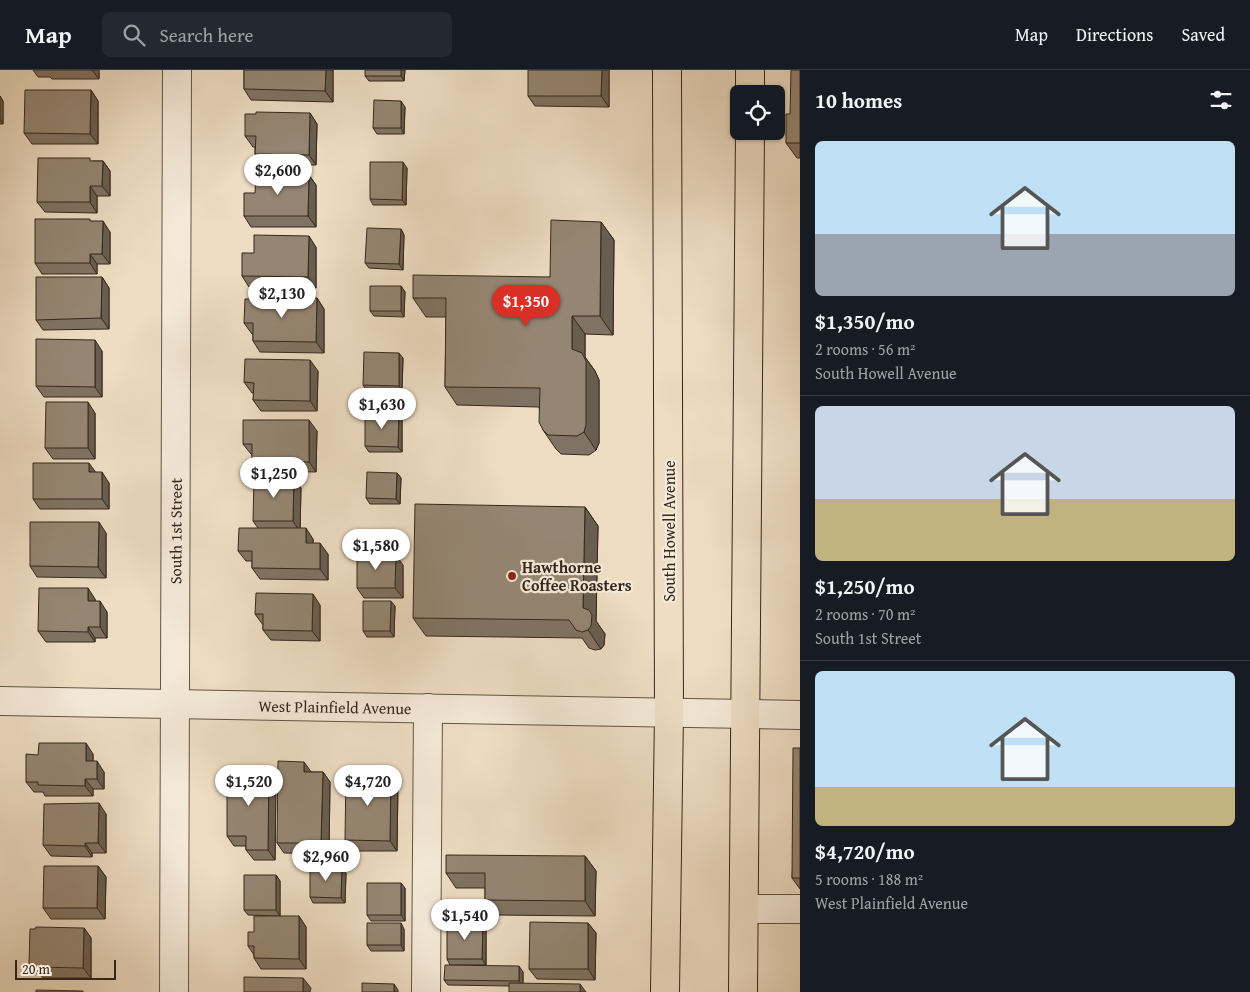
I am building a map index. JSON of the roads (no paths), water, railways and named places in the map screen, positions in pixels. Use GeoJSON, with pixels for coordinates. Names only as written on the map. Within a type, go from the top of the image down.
{"type":"FeatureCollection","features":[{"type":"Feature","properties":{"kind":"main road","name":"South Howell Avenue"},"geometry":{"type":"LineString","coordinates":[[665,992],[669,713],[667,70]]}},
{"type":"Feature","properties":{"kind":"main road"},"geometry":{"type":"LineString","coordinates":[[750,70],[750,85]]}},
{"type":"Feature","properties":{"kind":"main road"},"geometry":{"type":"LineString","coordinates":[[743,992],[750,140]]}},
{"type":"Feature","properties":{"kind":"street","name":"South 1st Street"},"geometry":{"type":"LineString","coordinates":[[174,992],[177,70]]}},
{"type":"Feature","properties":{"kind":"street","name":"West Plainfield Avenue"},"geometry":{"type":"LineString","coordinates":[[0,701],[800,715]]}},
{"type":"Feature","properties":{"kind":"street"},"geometry":{"type":"LineString","coordinates":[[426,992],[428,708]]}},
{"type":"Feature","properties":{"kind":"street"},"geometry":{"type":"LineString","coordinates":[[744,909],[800,909]]}},
{"type":"Feature","properties":{"kind":"place","name":"Hawthorne Coffee Roasters"},"geometry":{"type":"Point","coordinates":[512,576]}}]}
